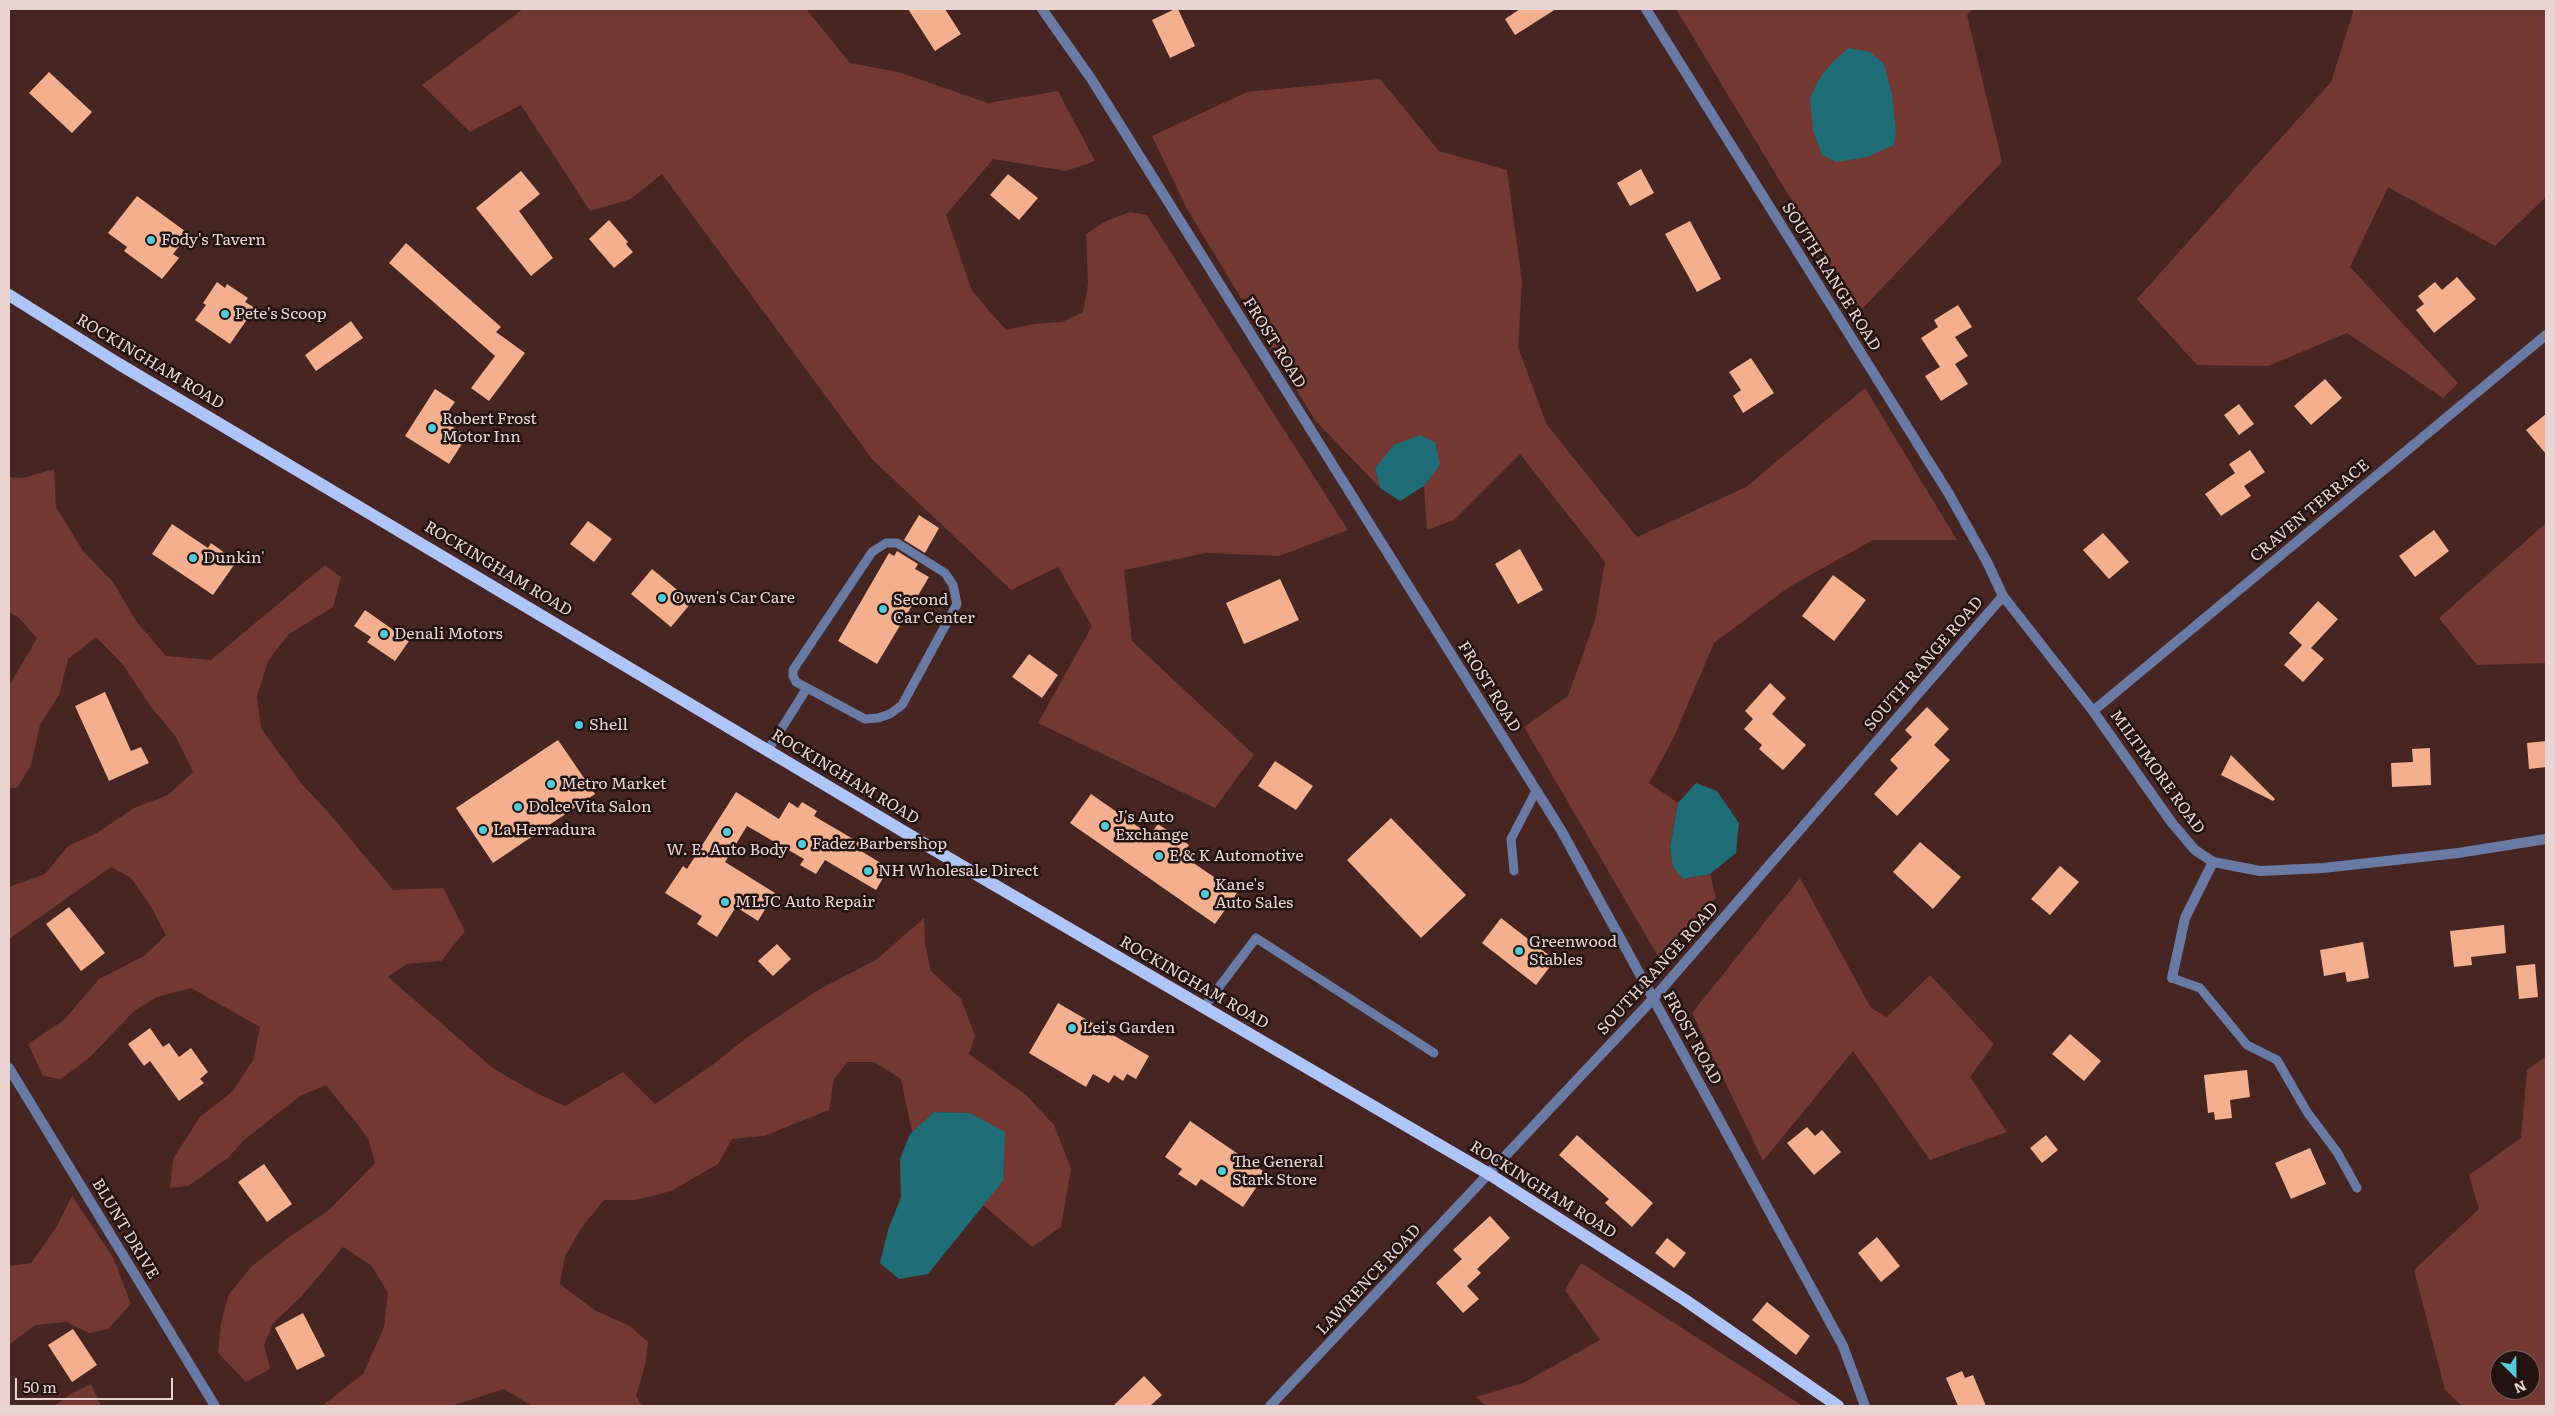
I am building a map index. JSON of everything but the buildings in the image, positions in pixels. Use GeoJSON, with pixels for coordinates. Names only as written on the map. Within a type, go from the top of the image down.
{"type":"FeatureCollection","features":[{"type":"Feature","properties":{"kind":"main road","name":"ROCKINGHAM ROAD"},"geometry":{"type":"LineString","coordinates":[[9,295],[119,364],[768,750],[1489,1174],[1685,1300],[1838,1406]]}},
{"type":"Feature","properties":{"kind":"street","name":"FROST ROAD"},"geometry":{"type":"LineString","coordinates":[[1042,9],[1102,97],[1561,830],[1843,1346],[1865,1406]]}},
{"type":"Feature","properties":{"kind":"street","name":"SOUTH RANGE ROAD"},"geometry":{"type":"LineString","coordinates":[[1489,1174],[1653,999],[2003,596],[1987,562],[1949,494],[1646,9]]}},
{"type":"Feature","properties":{"kind":"street","name":"CRAVEN TERRACE"},"geometry":{"type":"LineString","coordinates":[[2093,711],[2546,335]]}},
{"type":"Feature","properties":{"kind":"street","name":"MILTIMORE ROAD"},"geometry":{"type":"LineString","coordinates":[[2003,596],[2093,711],[2172,823],[2195,850],[2213,862],[2260,871],[2323,868],[2458,853],[2546,838]]}},
{"type":"Feature","properties":{"kind":"street"},"geometry":{"type":"LineString","coordinates":[[2172,978],[2184,918],[2213,862]]}},
{"type":"Feature","properties":{"kind":"street","name":"BLUNT DRIVE"},"geometry":{"type":"LineString","coordinates":[[9,1068],[215,1406]]}},
{"type":"Feature","properties":{"kind":"street","name":"LAWRENCE ROAD"},"geometry":{"type":"LineString","coordinates":[[1270,1406],[1489,1174]]}},
{"type":"Feature","properties":{"kind":"lane"},"geometry":{"type":"LineString","coordinates":[[886,543],[897,543],[945,573],[953,585],[957,604],[902,705],[890,714],[878,718],[864,719],[808,688],[796,682],[793,670],[872,552],[886,543]]}},
{"type":"Feature","properties":{"kind":"lane"},"geometry":{"type":"LineString","coordinates":[[768,750],[808,688]]}},
{"type":"Feature","properties":{"kind":"lane"},"geometry":{"type":"LineString","coordinates":[[1514,871],[1511,839],[1536,791]]}},
{"type":"Feature","properties":{"kind":"lane"},"geometry":{"type":"LineString","coordinates":[[1204,1007],[1256,938],[1434,1053]]}},
{"type":"Feature","properties":{"kind":"lane"},"geometry":{"type":"LineString","coordinates":[[2172,978],[2200,988],[2247,1045],[2277,1060],[2307,1112],[2337,1152],[2357,1188]]}},
{"type":"Feature","properties":{"kind":"shaded area"},"geometry":{"type":"Polygon","coordinates":[[[523,9],[806,9],[850,63],[898,72],[988,103],[1058,91],[1095,161],[1066,171],[993,159],[946,215],[972,291],[1006,330],[1033,324],[1062,322],[1083,312],[1088,284],[1086,234],[1106,221],[1130,212],[1147,215],[1348,530],[1279,556],[1206,553],[1124,570],[1132,641],[1254,755],[1215,808],[1038,723],[1092,626],[1058,567],[1011,590],[872,459],[662,174],[631,199],[590,211],[521,105],[470,132],[422,85],[523,9]]]}},
{"type":"Feature","properties":{"kind":"shaded area"},"geometry":{"type":"Polygon","coordinates":[[[1676,9],[1973,9],[1967,15],[2002,162],[1859,312],[1676,9]]]}},
{"type":"Feature","properties":{"kind":"shaded area"},"geometry":{"type":"Polygon","coordinates":[[[2354,9],[2546,9],[2546,197],[2495,246],[2388,187],[2350,267],[2458,383],[2443,398],[2347,333],[2268,366],[2197,365],[2137,299],[2331,82],[2354,9]]]}},
{"type":"Feature","properties":{"kind":"shaded area"},"geometry":{"type":"Polygon","coordinates":[[[1380,79],[1439,151],[1507,170],[1522,282],[1518,347],[1547,425],[1637,537],[1746,487],[1865,388],[1957,540],[1873,540],[1789,587],[1714,643],[1673,739],[1649,783],[1678,803],[1670,847],[1683,879],[1710,874],[1716,898],[1659,958],[1524,727],[1568,696],[1595,620],[1605,562],[1520,454],[1454,520],[1427,530],[1424,486],[1440,465],[1375,468],[1380,488],[1315,420],[1187,209],[1152,136],[1247,92],[1380,79]]]}},
{"type":"Feature","properties":{"kind":"shaded area"},"geometry":{"type":"Polygon","coordinates":[[[54,469],[56,507],[83,551],[113,582],[136,621],[166,656],[211,660],[325,565],[341,577],[333,607],[289,634],[268,661],[257,696],[261,728],[301,783],[328,812],[393,890],[443,888],[465,931],[441,961],[407,964],[388,977],[494,1069],[536,1093],[565,1106],[623,1072],[655,1104],[711,1066],[749,1036],[818,990],[876,960],[924,918],[925,943],[931,971],[961,999],[975,1036],[969,1054],[1026,1095],[1054,1125],[1071,1169],[1061,1227],[1032,1247],[983,1205],[1003,1181],[970,1113],[934,1112],[912,1132],[901,1079],[874,1062],[848,1062],[834,1079],[829,1110],[764,1136],[732,1139],[718,1164],[671,1191],[636,1200],[604,1200],[582,1227],[565,1256],[560,1284],[596,1311],[630,1326],[648,1342],[645,1366],[636,1396],[642,1406],[532,1406],[504,1389],[452,1406],[322,1406],[363,1374],[384,1327],[388,1293],[371,1265],[343,1247],[301,1297],[273,1323],[264,1345],[270,1369],[246,1382],[218,1353],[221,1323],[229,1294],[251,1267],[288,1238],[329,1210],[375,1163],[368,1138],[326,1085],[300,1096],[243,1141],[228,1158],[188,1186],[170,1188],[173,1159],[200,1117],[233,1091],[253,1060],[260,1027],[191,988],[157,997],[135,1010],[89,1058],[61,1079],[43,1076],[28,1044],[64,1020],[99,979],[144,956],[166,935],[151,907],[131,878],[111,867],[9,939],[9,887],[45,874],[68,846],[97,833],[134,808],[168,795],[193,772],[176,737],[151,707],[124,666],[96,637],[68,659],[59,695],[40,725],[31,765],[17,788],[9,788],[9,686],[37,638],[18,617],[9,612],[9,477],[23,478],[54,469]]]}},
{"type":"Feature","properties":{"kind":"shaded area"},"geometry":{"type":"Polygon","coordinates":[[[2546,523],[2546,663],[2477,665],[2439,618],[2546,523]]]}},
{"type":"Feature","properties":{"kind":"shaded area"},"geometry":{"type":"Polygon","coordinates":[[[1800,878],[1871,1008],[1887,1017],[1930,975],[1994,1044],[1970,1077],[2007,1132],[1930,1160],[1853,1051],[1763,1161],[1692,1013],[1800,878]]]}},
{"type":"Feature","properties":{"kind":"shaded area"},"geometry":{"type":"Polygon","coordinates":[[[2546,1056],[2546,1406],[2462,1406],[2445,1390],[2414,1270],[2479,1209],[2469,1175],[2521,1138],[2527,1070],[2546,1056]]]}},
{"type":"Feature","properties":{"kind":"shaded area"},"geometry":{"type":"Polygon","coordinates":[[[72,1196],[114,1259],[131,1304],[108,1329],[89,1333],[66,1322],[35,1325],[9,1345],[9,1266],[31,1263],[57,1226],[72,1196]]]}},
{"type":"Feature","properties":{"kind":"shaded area"},"geometry":{"type":"Polygon","coordinates":[[[1581,1263],[1803,1406],[1486,1406],[1476,1397],[1523,1383],[1600,1340],[1565,1290],[1581,1263]]]}},
{"type":"Feature","properties":{"kind":"shaded area"},"geometry":{"type":"Polygon","coordinates":[[[91,1384],[101,1406],[54,1406],[72,1393],[91,1384]]]}},
{"type":"Feature","properties":{"kind":"water"},"geometry":{"type":"Polygon","coordinates":[[[1848,48],[1870,52],[1884,64],[1892,95],[1896,132],[1894,145],[1867,157],[1836,162],[1822,155],[1813,131],[1810,98],[1818,81],[1829,66],[1848,48]]]}},
{"type":"Feature","properties":{"kind":"water"},"geometry":{"type":"Polygon","coordinates":[[[1420,435],[1435,442],[1440,465],[1424,486],[1400,501],[1380,488],[1375,468],[1394,445],[1420,435]]]}},
{"type":"Feature","properties":{"kind":"water"},"geometry":{"type":"Polygon","coordinates":[[[1696,783],[1717,791],[1739,823],[1736,853],[1710,874],[1683,879],[1673,867],[1670,847],[1678,803],[1696,783]]]}},
{"type":"Feature","properties":{"kind":"water"},"geometry":{"type":"Polygon","coordinates":[[[934,1112],[970,1113],[1005,1132],[1003,1181],[928,1274],[899,1279],[880,1263],[888,1230],[901,1197],[900,1159],[910,1134],[934,1112]]]}},
{"type":"Feature","properties":{"kind":"place","name":"Fody's Tavern"},"geometry":{"type":"Point","coordinates":[151,240]}},
{"type":"Feature","properties":{"kind":"place","name":"Pete's Scoop"},"geometry":{"type":"Point","coordinates":[225,314]}},
{"type":"Feature","properties":{"kind":"place","name":"Robert Frost Motor Inn"},"geometry":{"type":"Point","coordinates":[432,428]}},
{"type":"Feature","properties":{"kind":"place","name":"Dunkin'"},"geometry":{"type":"Point","coordinates":[193,558]}},
{"type":"Feature","properties":{"kind":"place","name":"Owen's Car Care"},"geometry":{"type":"Point","coordinates":[662,598]}},
{"type":"Feature","properties":{"kind":"place","name":"Second Car Center"},"geometry":{"type":"Point","coordinates":[883,609]}},
{"type":"Feature","properties":{"kind":"place","name":"Denali Motors"},"geometry":{"type":"Point","coordinates":[384,634]}},
{"type":"Feature","properties":{"kind":"place","name":"Shell"},"geometry":{"type":"Point","coordinates":[579,725]}},
{"type":"Feature","properties":{"kind":"place","name":"Metro Market"},"geometry":{"type":"Point","coordinates":[551,784]}},
{"type":"Feature","properties":{"kind":"place","name":"Dolce Vita Salon"},"geometry":{"type":"Point","coordinates":[518,807]}},
{"type":"Feature","properties":{"kind":"place","name":"J's Auto Exchange"},"geometry":{"type":"Point","coordinates":[1105,826]}},
{"type":"Feature","properties":{"kind":"place","name":"La Herradura"},"geometry":{"type":"Point","coordinates":[483,830]}},
{"type":"Feature","properties":{"kind":"place","name":"W. E. Auto Body"},"geometry":{"type":"Point","coordinates":[727,832]}},
{"type":"Feature","properties":{"kind":"place","name":"Fadez Barbershop"},"geometry":{"type":"Point","coordinates":[802,844]}},
{"type":"Feature","properties":{"kind":"place","name":"E & K Automotive"},"geometry":{"type":"Point","coordinates":[1159,856]}},
{"type":"Feature","properties":{"kind":"place","name":"NH Wholesale Direct"},"geometry":{"type":"Point","coordinates":[868,871]}},
{"type":"Feature","properties":{"kind":"place","name":"Kane's Auto Sales"},"geometry":{"type":"Point","coordinates":[1205,894]}},
{"type":"Feature","properties":{"kind":"place","name":"MLJC Auto Repair"},"geometry":{"type":"Point","coordinates":[725,902]}},
{"type":"Feature","properties":{"kind":"place","name":"Greenwood Stables"},"geometry":{"type":"Point","coordinates":[1519,951]}},
{"type":"Feature","properties":{"kind":"place","name":"Lei's Garden"},"geometry":{"type":"Point","coordinates":[1072,1028]}},
{"type":"Feature","properties":{"kind":"place","name":"The General Stark Store"},"geometry":{"type":"Point","coordinates":[1222,1171]}}]}
